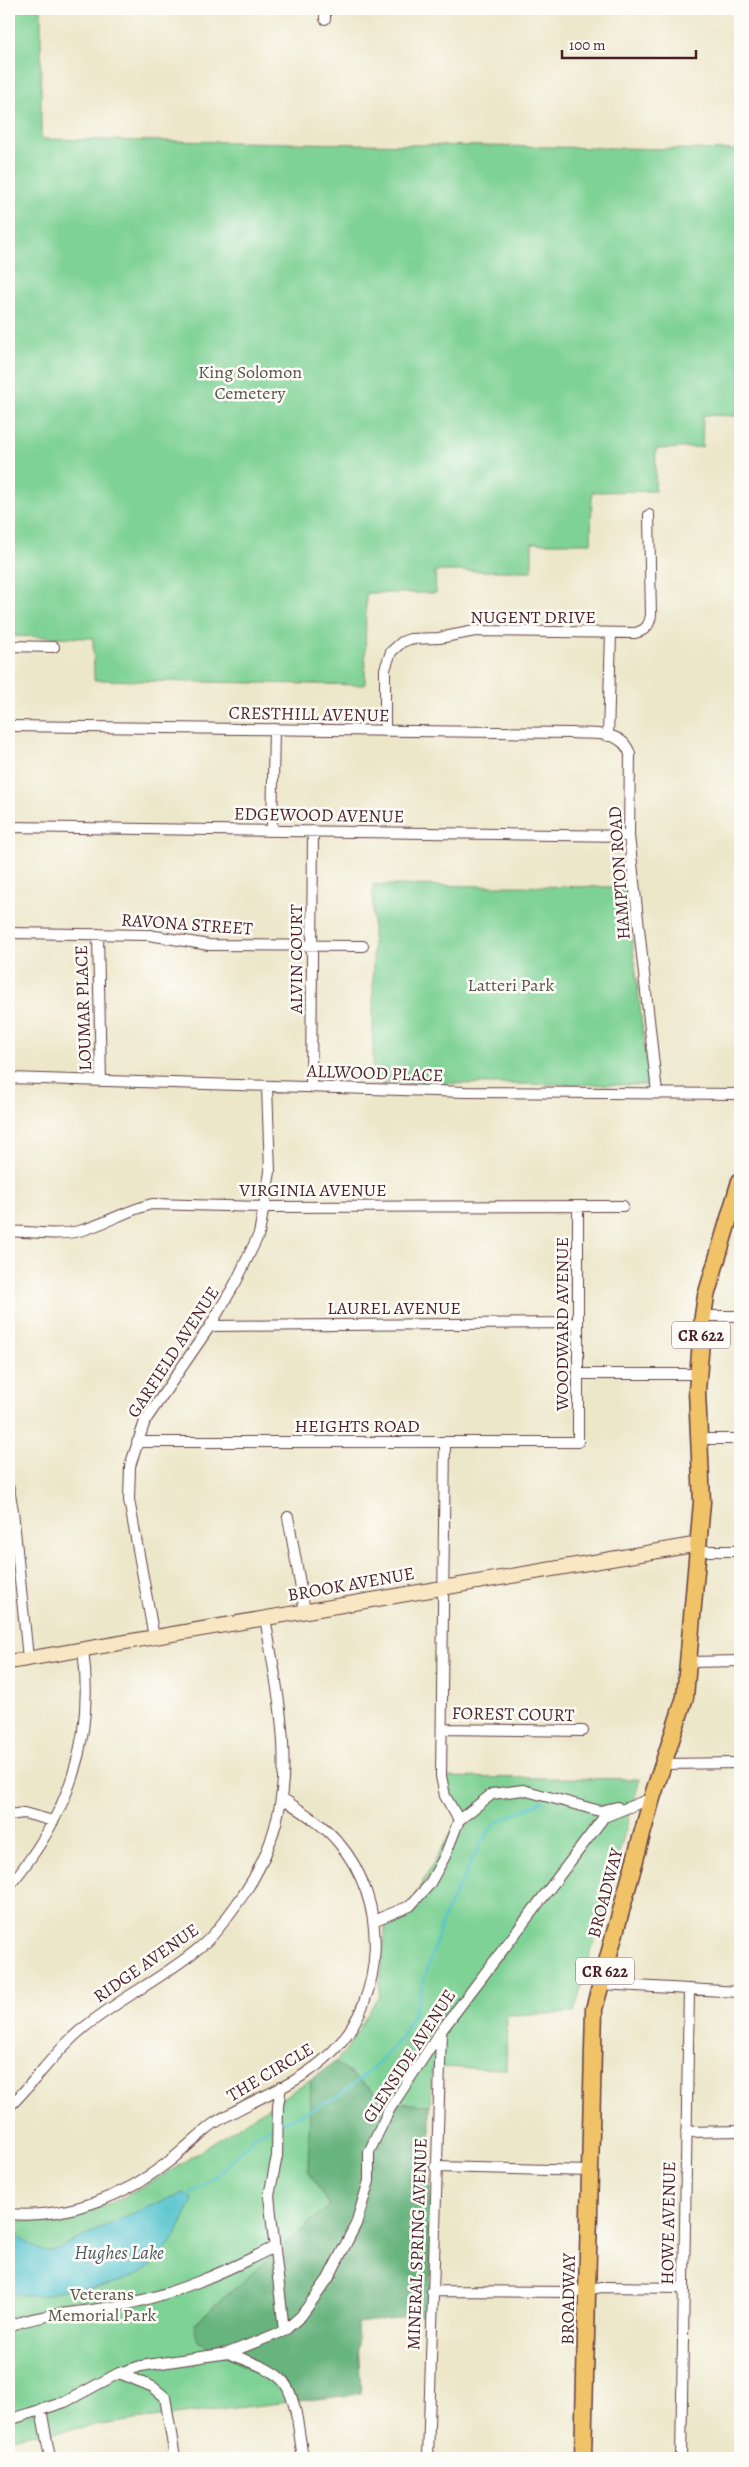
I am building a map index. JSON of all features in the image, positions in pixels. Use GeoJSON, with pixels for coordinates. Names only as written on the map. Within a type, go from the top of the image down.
{"type":"FeatureCollection","features":[{"type":"Feature","properties":{"kind":"main road","name":"CR 622"},"geometry":{"type":"LineString","coordinates":[[699,1439],[698,1374],[706,1296],[738,1198],[740,1181]]}},
{"type":"Feature","properties":{"kind":"main road","name":"BROADWAY"},"geometry":{"type":"LineString","coordinates":[[583,2458],[593,2023],[601,1984],[652,1798],[665,1764],[685,1697],[690,1662],[699,1548],[701,1495],[699,1439]]}},
{"type":"Feature","properties":{"kind":"main road","name":"BROOK AVENUE"},"geometry":{"type":"LineString","coordinates":[[9,1662],[444,1588],[699,1548]]}},
{"type":"Feature","properties":{"kind":"street","name":"NUGENT DRIVE"},"geometry":{"type":"LineString","coordinates":[[385,732],[385,669],[391,652],[402,642],[410,639],[439,638],[475,631],[635,634],[643,631],[650,620],[649,515]]}},
{"type":"Feature","properties":{"kind":"street"},"geometry":{"type":"LineString","coordinates":[[608,736],[611,633]]}},
{"type":"Feature","properties":{"kind":"street"},"geometry":{"type":"LineString","coordinates":[[9,646],[54,647]]}},
{"type":"Feature","properties":{"kind":"street","name":"CRESTHILL AVENUE"},"geometry":{"type":"LineString","coordinates":[[9,726],[572,733],[608,736]]}},
{"type":"Feature","properties":{"kind":"street"},"geometry":{"type":"LineString","coordinates":[[272,830],[274,729]]}},
{"type":"Feature","properties":{"kind":"street","name":"HAMPTON ROAD"},"geometry":{"type":"LineString","coordinates":[[608,736],[618,737],[627,744],[630,754],[629,836],[657,1093]]}},
{"type":"Feature","properties":{"kind":"street","name":"EDGEWOOD AVENUE"},"geometry":{"type":"LineString","coordinates":[[9,827],[629,836]]}},
{"type":"Feature","properties":{"kind":"street","name":"ALVIN COURT"},"geometry":{"type":"LineString","coordinates":[[311,1087],[313,830]]}},
{"type":"Feature","properties":{"kind":"street","name":"RAVONA STREET"},"geometry":{"type":"LineString","coordinates":[[9,933],[149,935],[209,946],[363,946]]}},
{"type":"Feature","properties":{"kind":"street","name":"LOUMAR PLACE"},"geometry":{"type":"LineString","coordinates":[[98,934],[101,1081]]}},
{"type":"Feature","properties":{"kind":"street","name":"ALLWOOD PLACE"},"geometry":{"type":"LineString","coordinates":[[9,1078],[466,1092],[740,1094]]}},
{"type":"Feature","properties":{"kind":"street","name":"GARFIELD AVENUE"},"geometry":{"type":"LineString","coordinates":[[154,1637],[129,1500],[129,1471],[145,1421],[210,1326],[236,1282],[261,1226],[270,1172],[267,1086]]}},
{"type":"Feature","properties":{"kind":"street","name":"VIRGINIA AVENUE"},"geometry":{"type":"LineString","coordinates":[[9,1231],[66,1233],[79,1231],[138,1207],[152,1204],[265,1207],[622,1206]]}},
{"type":"Feature","properties":{"kind":"street","name":"WOODWARD AVENUE"},"geometry":{"type":"LineString","coordinates":[[578,1206],[578,1442]]}},
{"type":"Feature","properties":{"kind":"street"},"geometry":{"type":"LineString","coordinates":[[703,1316],[740,1316]]}},
{"type":"Feature","properties":{"kind":"street","name":"LAUREL AVENUE"},"geometry":{"type":"LineString","coordinates":[[210,1326],[578,1323]]}},
{"type":"Feature","properties":{"kind":"street"},"geometry":{"type":"LineString","coordinates":[[578,1374],[698,1374]]}},
{"type":"Feature","properties":{"kind":"street"},"geometry":{"type":"LineString","coordinates":[[699,1439],[740,1439]]}},
{"type":"Feature","properties":{"kind":"street","name":"HEIGHTS ROAD"},"geometry":{"type":"LineString","coordinates":[[137,1442],[578,1442]]}},
{"type":"Feature","properties":{"kind":"street"},"geometry":{"type":"LineString","coordinates":[[445,1442],[441,1776],[445,1796],[459,1820]]}},
{"type":"Feature","properties":{"kind":"street"},"geometry":{"type":"LineString","coordinates":[[9,1489],[15,1527],[13,1548],[28,1658]]}},
{"type":"Feature","properties":{"kind":"street"},"geometry":{"type":"LineString","coordinates":[[288,1517],[305,1611]]}},
{"type":"Feature","properties":{"kind":"street"},"geometry":{"type":"LineString","coordinates":[[699,1548],[740,1551]]}},
{"type":"Feature","properties":{"kind":"street","name":"RIDGE AVENUE"},"geometry":{"type":"LineString","coordinates":[[9,2107],[80,2031],[171,1969],[210,1938],[254,1878],[275,1829],[282,1798],[285,1759],[281,1712],[265,1618]]}},
{"type":"Feature","properties":{"kind":"street"},"geometry":{"type":"LineString","coordinates":[[9,1886],[24,1867],[53,1821],[75,1768],[84,1729],[87,1691],[83,1649]]}},
{"type":"Feature","properties":{"kind":"street"},"geometry":{"type":"LineString","coordinates":[[690,1662],[740,1661]]}},
{"type":"Feature","properties":{"kind":"street","name":"FOREST COURT"},"geometry":{"type":"LineString","coordinates":[[442,1728],[583,1731]]}},
{"type":"Feature","properties":{"kind":"street"},"geometry":{"type":"LineString","coordinates":[[665,1764],[740,1763]]}},
{"type":"Feature","properties":{"kind":"street"},"geometry":{"type":"LineString","coordinates":[[373,1921],[410,1906],[429,1885],[445,1856],[459,1820],[492,1794],[523,1790],[600,1811],[652,1798]]}},
{"type":"Feature","properties":{"kind":"street","name":"THE CIRCLE"},"geometry":{"type":"LineString","coordinates":[[9,2214],[61,2211],[99,2201],[126,2189],[167,2163],[214,2123],[310,2071],[325,2059],[353,2024],[369,1990],[376,1959],[373,1921],[365,1888],[349,1855],[327,1831],[282,1798]]}},
{"type":"Feature","properties":{"kind":"street","name":"GLENSIDE AVENUE"},"geometry":{"type":"LineString","coordinates":[[9,2420],[65,2402],[119,2373],[141,2366],[228,2353],[284,2331],[301,2316],[316,2297],[342,2255],[356,2224],[369,2181],[369,2152],[389,2110],[441,2031],[604,1817],[652,1798]]}},
{"type":"Feature","properties":{"kind":"street"},"geometry":{"type":"LineString","coordinates":[[9,1815],[24,1813],[53,1821]]}},
{"type":"Feature","properties":{"kind":"street"},"geometry":{"type":"LineString","coordinates":[[601,1984],[740,1992]]}},
{"type":"Feature","properties":{"kind":"street","name":"HOWE AVENUE"},"geometry":{"type":"LineString","coordinates":[[681,2458],[689,1989]]}},
{"type":"Feature","properties":{"kind":"street","name":"MINERAL SPRING AVENUE"},"geometry":{"type":"LineString","coordinates":[[428,2458],[435,2167],[441,2031]]}},
{"type":"Feature","properties":{"kind":"street"},"geometry":{"type":"LineString","coordinates":[[281,2087],[277,2156],[269,2196],[284,2331]]}},
{"type":"Feature","properties":{"kind":"street"},"geometry":{"type":"LineString","coordinates":[[686,2132],[740,2131]]}},
{"type":"Feature","properties":{"kind":"street"},"geometry":{"type":"LineString","coordinates":[[435,2167],[590,2171]]}},
{"type":"Feature","properties":{"kind":"street"},"geometry":{"type":"LineString","coordinates":[[9,2326],[25,2319],[119,2306],[172,2291],[224,2272],[274,2247]]}},
{"type":"Feature","properties":{"kind":"street"},"geometry":{"type":"LineString","coordinates":[[432,2290],[576,2292],[601,2287],[683,2288]]}},
{"type":"Feature","properties":{"kind":"street"},"geometry":{"type":"LineString","coordinates":[[228,2353],[270,2371],[286,2384],[293,2404],[303,2458]]}},
{"type":"Feature","properties":{"kind":"street"},"geometry":{"type":"LineString","coordinates":[[119,2373],[153,2387],[165,2397],[175,2458]]}},
{"type":"Feature","properties":{"kind":"street"},"geometry":{"type":"LineString","coordinates":[[41,2409],[50,2458]]}},
{"type":"Feature","properties":{"kind":"green space","name":"King Solomon Cemetery"},"geometry":{"type":"Polygon","coordinates":[[[9,9],[41,9],[41,139],[740,150],[740,416],[703,415],[702,447],[656,449],[655,491],[592,492],[591,543],[532,543],[532,571],[435,571],[436,593],[366,593],[365,685],[94,680],[93,638],[9,636],[9,9]]]}},
{"type":"Feature","properties":{"kind":"green space","name":"Latteri Park"},"geometry":{"type":"Polygon","coordinates":[[[373,885],[626,887],[649,1085],[373,1083],[373,885]]]}},
{"type":"Feature","properties":{"kind":"green space"},"geometry":{"type":"Polygon","coordinates":[[[440,1777],[640,1779],[574,2013],[507,2015],[506,2069],[432,2067],[430,2105],[389,2103],[335,2062],[346,2050],[379,1995],[386,1920],[412,1901],[459,1818],[440,1777]]]}},
{"type":"Feature","properties":{"kind":"green space"},"geometry":{"type":"Polygon","coordinates":[[[335,2062],[389,2103],[430,2105],[431,2314],[357,2323],[361,2394],[290,2402],[288,2390],[198,2341],[194,2324],[329,2206],[308,2170],[311,2079],[335,2062]]]}},
{"type":"Feature","properties":{"kind":"green space","name":"Veterans Memorial Park"},"geometry":{"type":"Polygon","coordinates":[[[311,2079],[308,2170],[329,2206],[194,2324],[288,2390],[290,2402],[165,2416],[9,2438],[9,2220],[38,2220],[66,2217],[92,2210],[117,2200],[165,2174],[311,2079]]]}},
{"type":"Feature","properties":{"kind":"water","name":"Hughes Lake"},"geometry":{"type":"Polygon","coordinates":[[[183,2193],[193,2200],[170,2243],[159,2258],[146,2269],[131,2277],[113,2283],[63,2290],[47,2295],[27,2296],[9,2291],[9,2234],[20,2237],[40,2250],[51,2252],[142,2209],[183,2193]]]}},
{"type":"Feature","properties":{"kind":"waterway"},"geometry":{"type":"LineString","coordinates":[[280,2123],[322,2105],[346,2091],[384,2058],[401,2037],[414,2012],[444,1916],[480,1845],[494,1824],[543,1801]]}},
{"type":"Feature","properties":{"kind":"waterway"},"geometry":{"type":"LineString","coordinates":[[188,2196],[221,2172],[256,2135],[275,2125]]}}]}
